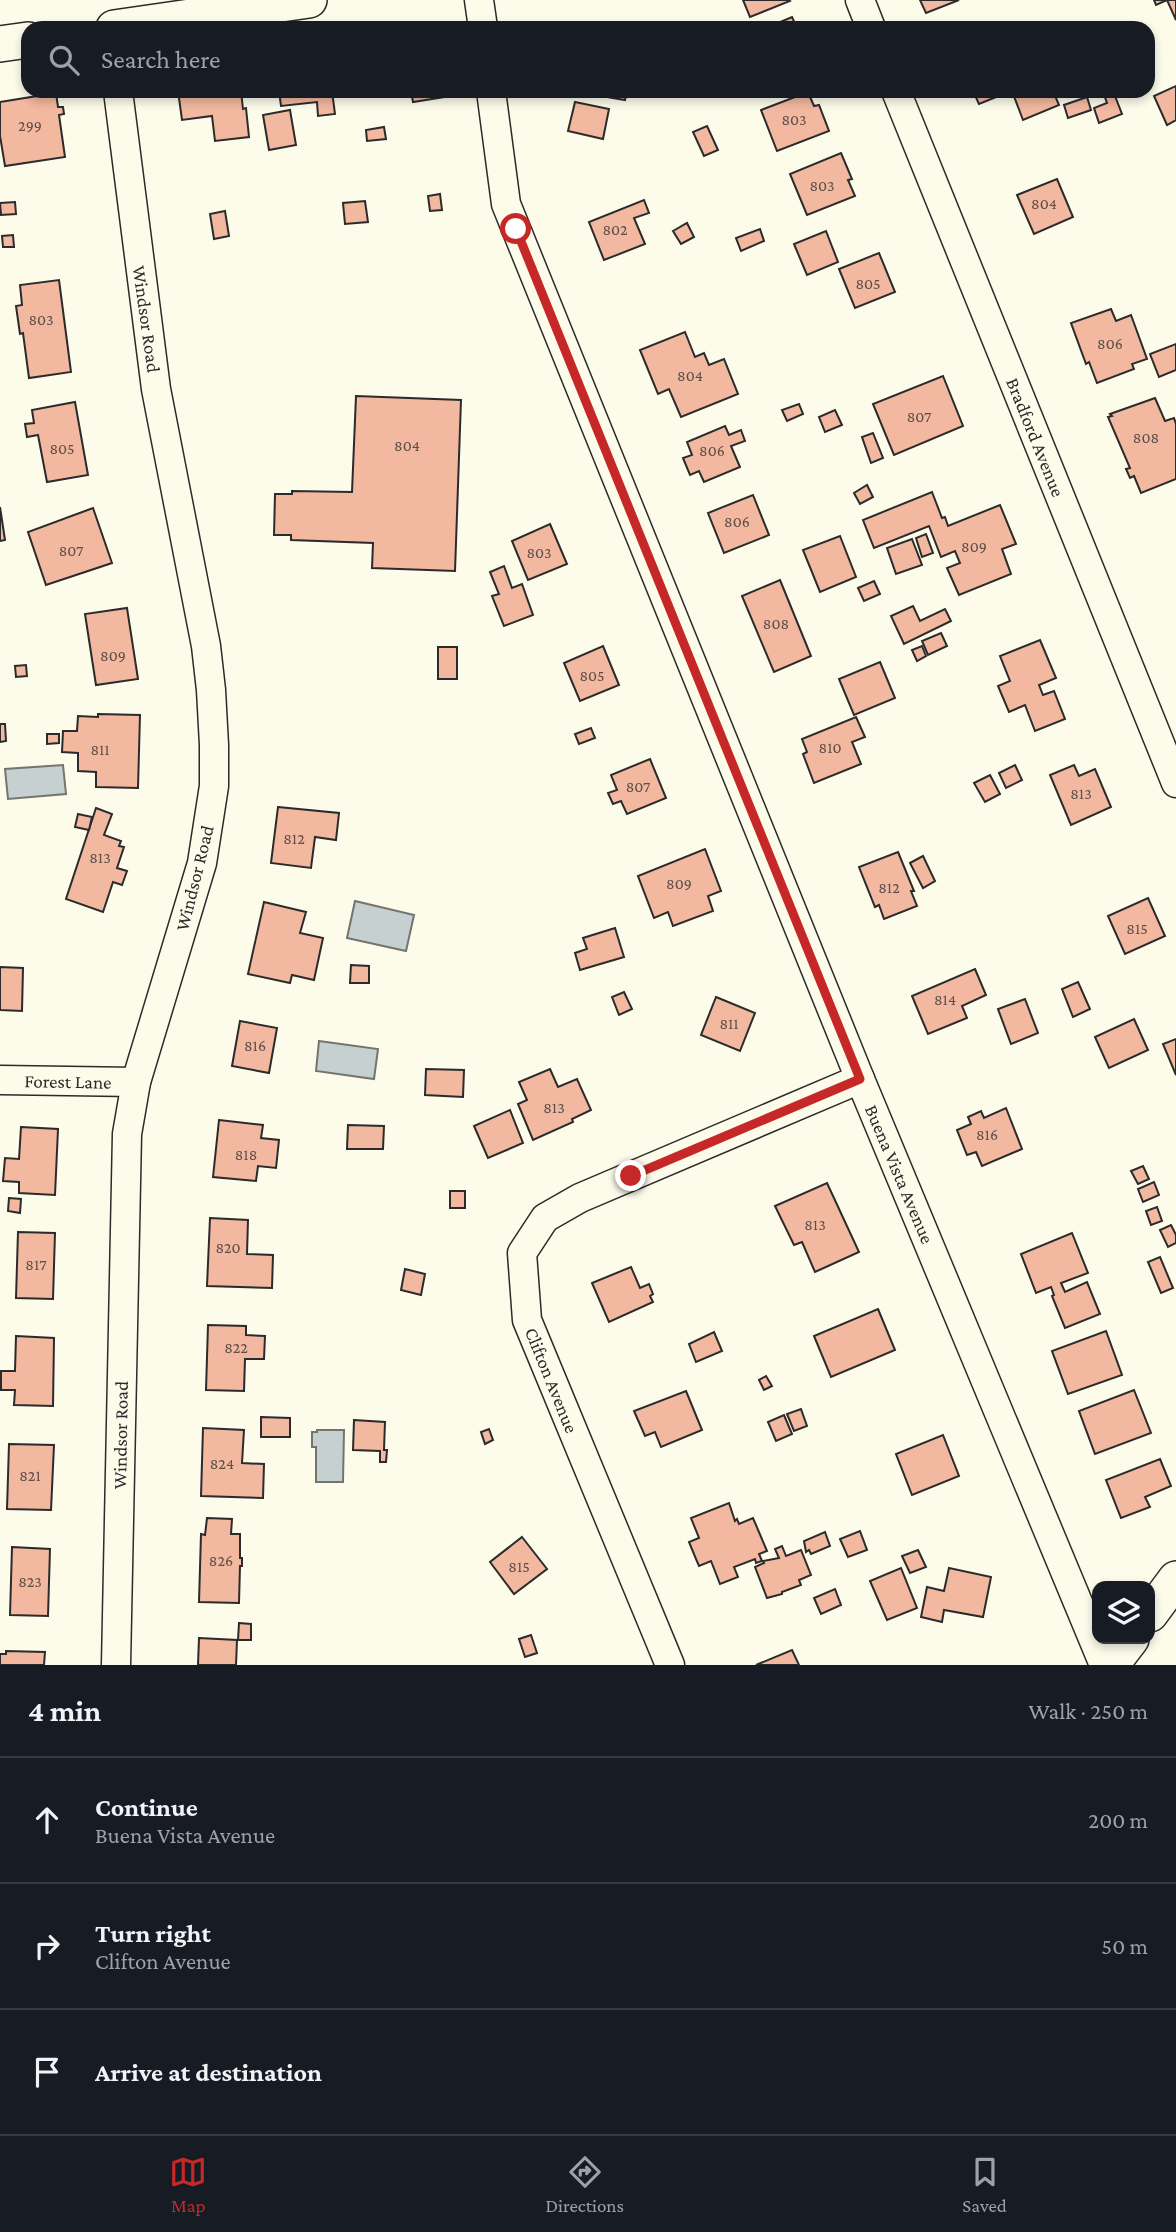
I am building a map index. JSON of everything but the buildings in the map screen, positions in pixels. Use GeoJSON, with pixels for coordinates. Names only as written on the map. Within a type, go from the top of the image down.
{"type":"FeatureCollection","features":[{"type":"Feature","properties":{"kind":"street"},"geometry":{"type":"LineString","coordinates":[[163,21],[309,0]]}},
{"type":"Feature","properties":{"kind":"street"},"geometry":{"type":"LineString","coordinates":[[479,0],[482,21]]}},
{"type":"Feature","properties":{"kind":"street"},"geometry":{"type":"LineString","coordinates":[[860,0],[868,21]]}},
{"type":"Feature","properties":{"kind":"street"},"geometry":{"type":"LineString","coordinates":[[0,44],[21,41]]}},
{"type":"Feature","properties":{"kind":"street","name":"Windsor Road"},"geometry":{"type":"LineString","coordinates":[[116,1665],[127,1134],[136,1082],[202,863],[214,786],[211,690],[206,646],[156,389],[119,98]]}},
{"type":"Feature","properties":{"kind":"street","name":"Buena Vista Avenue"},"geometry":{"type":"LineString","coordinates":[[492,98],[506,204],[860,1079],[1104,1665]]}},
{"type":"Feature","properties":{"kind":"street","name":"Bradford Avenue"},"geometry":{"type":"LineString","coordinates":[[899,98],[1176,783]]}},
{"type":"Feature","properties":{"kind":"street","name":"Clifton Avenue"},"geometry":{"type":"LineString","coordinates":[[670,1665],[527,1320],[522,1253],[545,1218],[580,1198],[860,1079]]}},
{"type":"Feature","properties":{"kind":"street","name":"Forest Lane"},"geometry":{"type":"LineString","coordinates":[[0,1080],[136,1082]]}},
{"type":"Feature","properties":{"kind":"street"},"geometry":{"type":"LineString","coordinates":[[1155,1607],[1176,1579]]}},
{"type":"Feature","properties":{"kind":"street"},"geometry":{"type":"LineString","coordinates":[[1111,1665],[1127,1644]]}},
{"type":"Feature","properties":{"kind":"shaded area"},"geometry":{"type":"Polygon","coordinates":[[[63,765],[66,794],[8,799],[5,769],[63,765]]]}},
{"type":"Feature","properties":{"kind":"shaded area"},"geometry":{"type":"Polygon","coordinates":[[[355,901],[414,915],[406,951],[347,938],[355,901]]]}},
{"type":"Feature","properties":{"kind":"shaded area"},"geometry":{"type":"Polygon","coordinates":[[[319,1041],[378,1049],[374,1079],[316,1071],[319,1041]]]}},
{"type":"Feature","properties":{"kind":"shaded area"},"geometry":{"type":"Polygon","coordinates":[[[344,1430],[343,1482],[316,1482],[316,1447],[312,1447],[312,1432],[344,1430]]]}},
{"type":"Feature","properties":{"kind":"route"},"geometry":{"type":"LineString","coordinates":[[516,229],[860,1079],[631,1176]]}}]}
